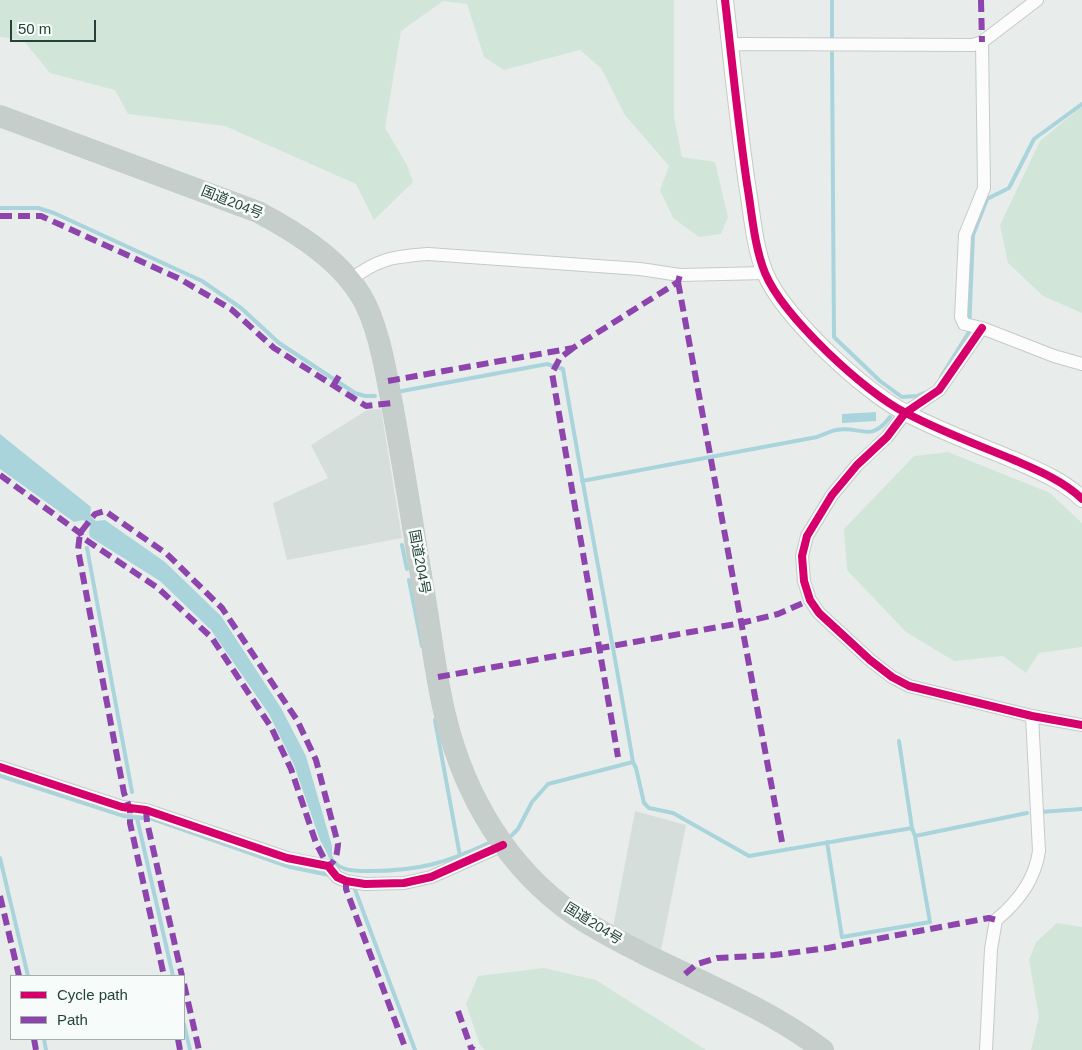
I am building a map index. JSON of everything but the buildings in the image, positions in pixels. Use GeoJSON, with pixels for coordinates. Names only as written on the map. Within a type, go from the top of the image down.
{"type":"FeatureCollection","features":[{"type":"Feature","properties":{"kind":"highway","name":"国道204号"},"geometry":{"type":"LineString","coordinates":[[0,116],[258,212],[284,226],[309,244],[350,280],[365,303],[376,330],[384,358],[446,718],[464,776],[477,803],[503,845],[520,866],[543,889],[571,912],[602,933],[745,1004],[786,1026],[823,1050]]}},
{"type":"Feature","properties":{"kind":"street"},"geometry":{"type":"LineString","coordinates":[[725,0],[755,234],[765,273],[782,300],[808,332],[848,371],[884,400],[905,413],[1035,469],[1074,492],[1082,499]]}},
{"type":"Feature","properties":{"kind":"street"},"geometry":{"type":"LineString","coordinates":[[730,45],[973,45],[982,42],[1037,0]]}},
{"type":"Feature","properties":{"kind":"street"},"geometry":{"type":"LineString","coordinates":[[982,42],[984,188],[965,235],[962,317],[974,326],[1054,356],[1082,364]]}},
{"type":"Feature","properties":{"kind":"street"},"geometry":{"type":"LineString","coordinates":[[350,280],[367,267],[394,257],[428,254],[640,268],[680,275],[765,273]]}},
{"type":"Feature","properties":{"kind":"street"},"geometry":{"type":"LineString","coordinates":[[974,326],[939,390],[905,413],[887,437],[857,464],[838,487],[807,536],[802,556],[804,581],[810,600],[818,613],[870,660],[892,677],[909,686],[1032,716],[1082,725]]}},
{"type":"Feature","properties":{"kind":"street"},"geometry":{"type":"LineString","coordinates":[[986,1050],[991,948],[996,920],[1027,888],[1038,858],[1032,716]]}},
{"type":"Feature","properties":{"kind":"street"},"geometry":{"type":"LineString","coordinates":[[0,767],[122,807],[146,810],[287,858],[328,866],[334,873],[346,881],[365,884],[404,883],[431,877],[503,845]]}},
{"type":"Feature","properties":{"kind":"shaded area"},"geometry":{"type":"Polygon","coordinates":[[[381,409],[402,538],[287,560],[273,503],[328,478],[311,445],[367,410],[381,409]]]}},
{"type":"Feature","properties":{"kind":"shaded area"},"geometry":{"type":"Polygon","coordinates":[[[635,811],[686,825],[661,950],[613,927],[635,811]]]}},
{"type":"Feature","properties":{"kind":"green space"},"geometry":{"type":"Polygon","coordinates":[[[0,0],[674,0],[674,117],[682,157],[715,162],[728,217],[721,234],[699,237],[673,218],[660,190],[669,166],[624,114],[601,68],[580,50],[504,70],[484,57],[467,4],[443,1],[401,31],[385,128],[407,165],[413,182],[374,220],[356,184],[225,126],[128,114],[115,90],[50,73],[23,40],[0,37],[0,0]]]}},
{"type":"Feature","properties":{"kind":"green space"},"geometry":{"type":"Polygon","coordinates":[[[1082,106],[1082,313],[1043,296],[1008,263],[1000,225],[1040,141],[1082,106]]]}},
{"type":"Feature","properties":{"kind":"green space"},"geometry":{"type":"Polygon","coordinates":[[[948,452],[1050,493],[1082,523],[1082,647],[1039,653],[1026,673],[1003,656],[954,661],[906,632],[847,570],[844,529],[914,456],[948,452]]]}},
{"type":"Feature","properties":{"kind":"green space"},"geometry":{"type":"Polygon","coordinates":[[[1057,923],[1082,927],[1082,1050],[1031,1050],[1039,1017],[1029,960],[1036,942],[1057,923]]]}},
{"type":"Feature","properties":{"kind":"green space"},"geometry":{"type":"Polygon","coordinates":[[[544,968],[596,980],[706,1050],[485,1050],[480,1045],[466,1004],[478,976],[544,968]]]}},
{"type":"Feature","properties":{"kind":"water"},"geometry":{"type":"Polygon","coordinates":[[[876,412],[876,421],[842,423],[842,414],[876,412]]]}},
{"type":"Feature","properties":{"kind":"water"},"geometry":{"type":"Polygon","coordinates":[[[0,434],[91,507],[90,516],[96,521],[105,520],[165,562],[221,616],[281,708],[306,756],[332,846],[330,859],[320,840],[294,765],[269,714],[211,630],[160,581],[90,537],[90,526],[83,520],[74,522],[0,469],[0,434]]]}},
{"type":"Feature","properties":{"kind":"waterway"},"geometry":{"type":"LineString","coordinates":[[832,0],[832,38]]}},
{"type":"Feature","properties":{"kind":"waterway"},"geometry":{"type":"LineString","coordinates":[[832,53],[834,337],[880,381],[902,397],[917,396],[924,393]]}},
{"type":"Feature","properties":{"kind":"waterway"},"geometry":{"type":"LineString","coordinates":[[941,377],[969,332],[973,235],[987,199],[1009,188],[1034,139],[1082,104]]}},
{"type":"Feature","properties":{"kind":"waterway"},"geometry":{"type":"LineString","coordinates":[[0,208],[38,208],[54,213],[202,281],[241,308],[279,343],[355,393],[375,396]]}},
{"type":"Feature","properties":{"kind":"waterway"},"geometry":{"type":"LineString","coordinates":[[402,391],[547,364],[563,369],[633,762],[644,803],[649,808],[673,813],[749,856],[912,828]]}},
{"type":"Feature","properties":{"kind":"waterway"},"geometry":{"type":"LineString","coordinates":[[582,481],[817,437],[836,430],[870,432],[883,425],[890,417]]}},
{"type":"Feature","properties":{"kind":"waterway"},"geometry":{"type":"LineString","coordinates":[[402,545],[407,569]]}},
{"type":"Feature","properties":{"kind":"waterway"},"geometry":{"type":"LineString","coordinates":[[87,548],[132,792]]}},
{"type":"Feature","properties":{"kind":"waterway"},"geometry":{"type":"LineString","coordinates":[[409,580],[422,646]]}},
{"type":"Feature","properties":{"kind":"waterway"},"geometry":{"type":"LineString","coordinates":[[435,720],[460,856]]}},
{"type":"Feature","properties":{"kind":"waterway"},"geometry":{"type":"LineString","coordinates":[[899,741],[912,828],[915,836],[1027,813]]}},
{"type":"Feature","properties":{"kind":"waterway"},"geometry":{"type":"LineString","coordinates":[[512,835],[518,829],[532,802],[548,784],[633,762]]}},
{"type":"Feature","properties":{"kind":"waterway"},"geometry":{"type":"LineString","coordinates":[[0,776],[124,816],[150,818],[290,867],[331,874]]}},
{"type":"Feature","properties":{"kind":"waterway"},"geometry":{"type":"LineString","coordinates":[[1041,812],[1082,809]]}},
{"type":"Feature","properties":{"kind":"waterway"},"geometry":{"type":"LineString","coordinates":[[137,818],[173,975]]}},
{"type":"Feature","properties":{"kind":"waterway"},"geometry":{"type":"LineString","coordinates":[[827,842],[842,937],[930,922],[915,836]]}},
{"type":"Feature","properties":{"kind":"waterway"},"geometry":{"type":"LineString","coordinates":[[329,853],[336,864],[346,869],[388,871],[445,861],[489,843]]}},
{"type":"Feature","properties":{"kind":"waterway"},"geometry":{"type":"LineString","coordinates":[[0,858],[28,975]]}},
{"type":"Feature","properties":{"kind":"waterway"},"geometry":{"type":"LineString","coordinates":[[354,887],[415,1050]]}},
{"type":"Feature","properties":{"kind":"waterway"},"geometry":{"type":"LineString","coordinates":[[185,1028],[190,1050]]}},
{"type":"Feature","properties":{"kind":"waterway"},"geometry":{"type":"LineString","coordinates":[[44,1040],[46,1050]]}},
{"type":"Feature","properties":{"kind":"marked path"},"geometry":{"type":"LineString","coordinates":[[981,0],[982,42]]}},
{"type":"Feature","properties":{"kind":"marked path"},"geometry":{"type":"LineString","coordinates":[[0,216],[41,216],[180,279],[231,309],[274,348],[366,406],[392,403]]}},
{"type":"Feature","properties":{"kind":"marked path"},"geometry":{"type":"LineString","coordinates":[[388,381],[573,348],[678,282],[680,275]]}},
{"type":"Feature","properties":{"kind":"marked path"},"geometry":{"type":"LineString","coordinates":[[678,282],[782,842]]}},
{"type":"Feature","properties":{"kind":"marked path"},"geometry":{"type":"LineString","coordinates":[[573,348],[560,358],[552,373],[618,757]]}},
{"type":"Feature","properties":{"kind":"marked path"},"geometry":{"type":"LineString","coordinates":[[333,386],[339,376]]}},
{"type":"Feature","properties":{"kind":"marked path"},"geometry":{"type":"LineString","coordinates":[[0,475],[80,533]]}},
{"type":"Feature","properties":{"kind":"marked path"},"geometry":{"type":"LineString","coordinates":[[105,511],[167,554],[222,608],[297,720],[316,760],[338,844],[337,854],[331,864],[328,866],[316,843],[291,769],[271,727],[212,638],[158,588],[83,538],[80,533],[95,514],[105,511]]}},
{"type":"Feature","properties":{"kind":"marked path"},"geometry":{"type":"LineString","coordinates":[[80,533],[78,550],[124,793],[130,809],[130,823],[164,975]]}},
{"type":"Feature","properties":{"kind":"marked path"},"geometry":{"type":"LineString","coordinates":[[438,677],[741,623],[778,614],[810,600]]}},
{"type":"Feature","properties":{"kind":"marked path"},"geometry":{"type":"LineString","coordinates":[[146,810],[147,822],[182,975]]}},
{"type":"Feature","properties":{"kind":"marked path"},"geometry":{"type":"LineString","coordinates":[[346,881],[346,889],[406,1050]]}},
{"type":"Feature","properties":{"kind":"marked path"},"geometry":{"type":"LineString","coordinates":[[0,896],[19,975]]}},
{"type":"Feature","properties":{"kind":"marked path"},"geometry":{"type":"LineString","coordinates":[[685,974],[697,964],[717,958],[774,955],[828,948],[989,918],[996,920]]}},
{"type":"Feature","properties":{"kind":"marked path"},"geometry":{"type":"LineString","coordinates":[[185,988],[199,1050]]}},
{"type":"Feature","properties":{"kind":"marked path"},"geometry":{"type":"LineString","coordinates":[[458,1011],[471,1048],[474,1050]]}},
{"type":"Feature","properties":{"kind":"marked path"},"geometry":{"type":"LineString","coordinates":[[34,1040],[36,1050]]}},
{"type":"Feature","properties":{"kind":"marked path"},"geometry":{"type":"LineString","coordinates":[[178,1040],[180,1050]]}},
{"type":"Feature","properties":{"kind":"cycle path"},"geometry":{"type":"LineString","coordinates":[[725,0],[741,138],[758,252],[765,273],[789,310],[826,351],[889,403],[932,426],[1041,472],[1059,481],[1082,499]]}},
{"type":"Feature","properties":{"kind":"cycle path"},"geometry":{"type":"LineString","coordinates":[[982,328],[939,390],[905,413],[887,437],[857,465],[832,495],[807,536],[802,556],[804,581],[810,600],[819,613],[870,660],[892,677],[909,686],[1032,716],[1082,725]]}},
{"type":"Feature","properties":{"kind":"cycle path"},"geometry":{"type":"LineString","coordinates":[[0,767],[122,807],[146,810],[287,858],[328,866],[337,877],[346,881],[365,884],[404,883],[431,877],[503,845]]}}]}
